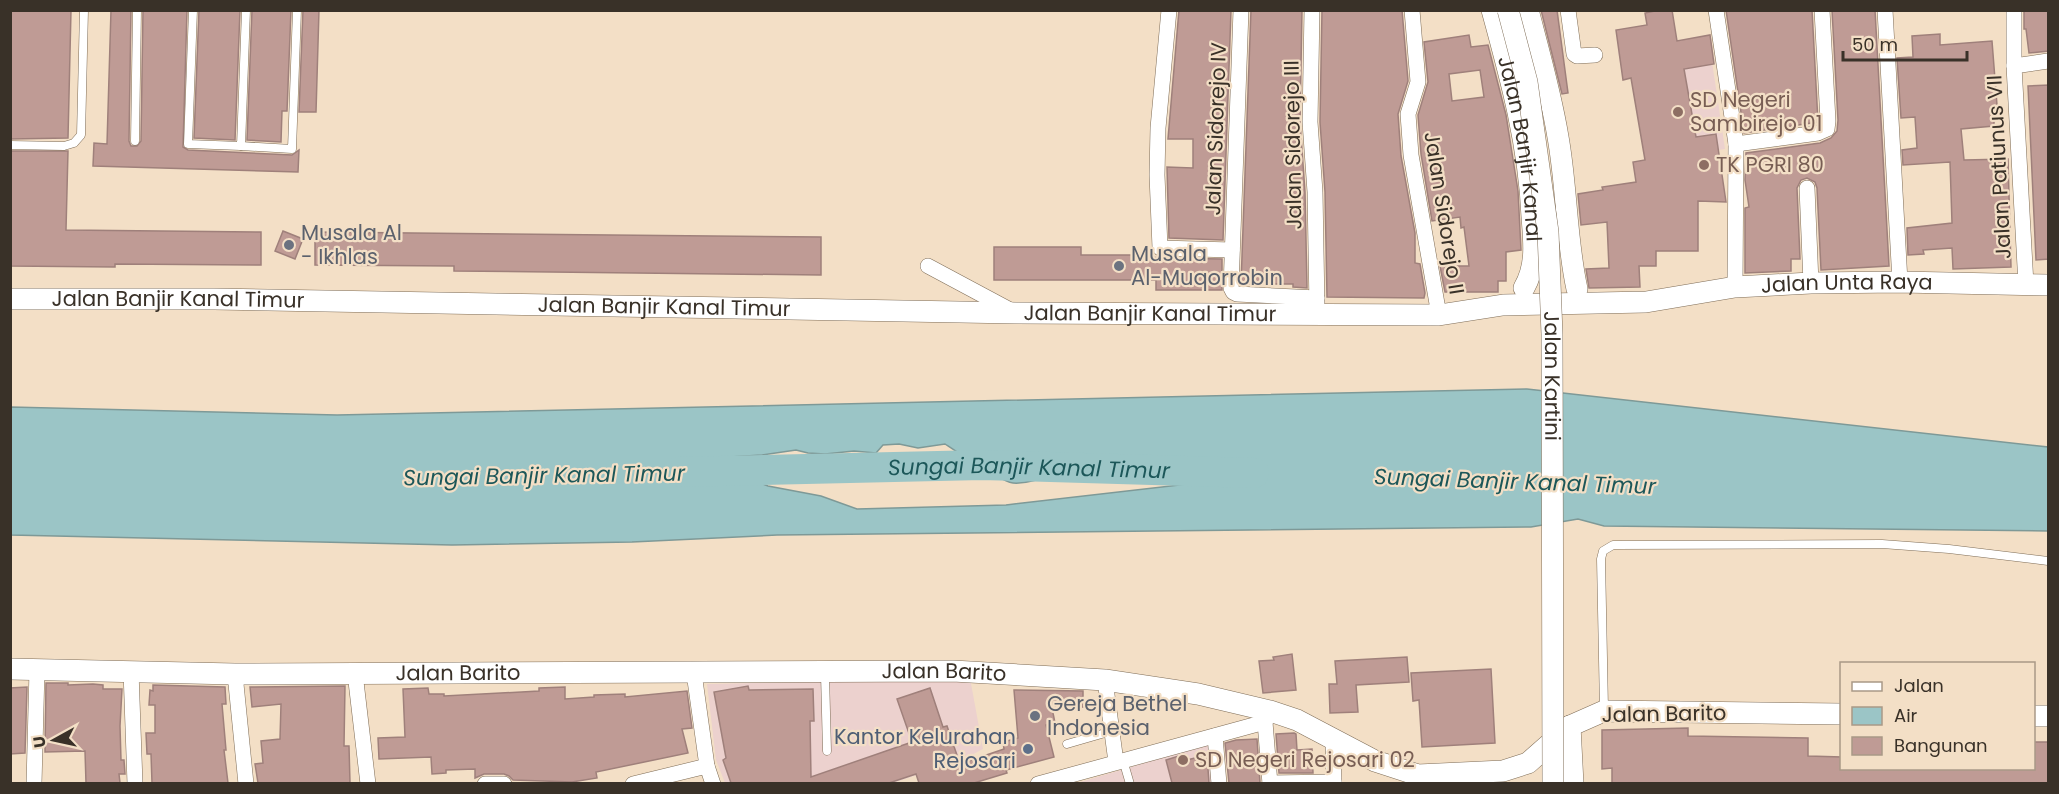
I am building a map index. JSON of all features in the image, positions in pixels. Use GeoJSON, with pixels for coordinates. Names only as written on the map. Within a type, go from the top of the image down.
{"type":"FeatureCollection","features":[{"type":"Feature","properties":{"kind":"street"},"geometry":{"type":"LineString","coordinates":[[1169,10],[1158,128],[1157,175],[1161,248],[1232,250]]}},
{"type":"Feature","properties":{"kind":"street","name":"Jalan Sidorejo IV"},"geometry":{"type":"LineString","coordinates":[[1240,10],[1231,288],[1238,294],[1317,306]]}},
{"type":"Feature","properties":{"kind":"street","name":"Jalan Sidorejo III"},"geometry":{"type":"LineString","coordinates":[[1312,10],[1310,122],[1315,192],[1317,306]]}},
{"type":"Feature","properties":{"kind":"street","name":"Jalan Sidorejo II"},"geometry":{"type":"LineString","coordinates":[[1412,10],[1418,82],[1408,114],[1411,155],[1439,315]]}},
{"type":"Feature","properties":{"kind":"street","name":"Jalan Banjir Kanal"},"geometry":{"type":"LineString","coordinates":[[1492,10],[1517,100],[1531,183],[1535,250],[1532,275],[1524,288]]}},
{"type":"Feature","properties":{"kind":"street","name":"Jalan Kartini"},"geometry":{"type":"LineString","coordinates":[[1508,10],[1527,82],[1548,232],[1552,334],[1553,783]]}},
{"type":"Feature","properties":{"kind":"street","name":"Jalan Banjir Kanal"},"geometry":{"type":"LineString","coordinates":[[1528,10],[1550,91],[1559,138],[1568,241],[1577,289]]}},
{"type":"Feature","properties":{"kind":"street"},"geometry":{"type":"LineString","coordinates":[[1568,10],[1574,54],[1577,56],[1595,55]]}},
{"type":"Feature","properties":{"kind":"street"},"geometry":{"type":"LineString","coordinates":[[1716,10],[1736,144],[1735,287]]}},
{"type":"Feature","properties":{"kind":"street"},"geometry":{"type":"LineString","coordinates":[[1736,144],[1818,133],[1827,129],[1822,10]]}},
{"type":"Feature","properties":{"kind":"street"},"geometry":{"type":"LineString","coordinates":[[1885,10],[1900,282]]}},
{"type":"Feature","properties":{"kind":"street","name":"Jalan Patiunus VII"},"geometry":{"type":"LineString","coordinates":[[2014,10],[2014,66],[2026,285]]}},
{"type":"Feature","properties":{"kind":"street"},"geometry":{"type":"LineString","coordinates":[[2014,66],[2049,61]]}},
{"type":"Feature","properties":{"kind":"street"},"geometry":{"type":"LineString","coordinates":[[1807,188],[1811,283]]}},
{"type":"Feature","properties":{"kind":"street"},"geometry":{"type":"LineString","coordinates":[[928,266],[1016,314]]}},
{"type":"Feature","properties":{"kind":"street","name":"Jalan Unta Raya"},"geometry":{"type":"LineString","coordinates":[[1592,304],[1646,302],[1735,287],[1811,283],[2049,285]]}},
{"type":"Feature","properties":{"kind":"street"},"geometry":{"type":"LineString","coordinates":[[1503,305],[1524,288],[1577,289],[1592,304]]}},
{"type":"Feature","properties":{"kind":"street","name":"Jalan Banjir Kanal Timur"},"geometry":{"type":"LineString","coordinates":[[10,299],[214,299],[1016,314],[1317,306]]}},
{"type":"Feature","properties":{"kind":"street"},"geometry":{"type":"LineString","coordinates":[[1317,306],[1439,315],[1503,305],[1592,304]]}},
{"type":"Feature","properties":{"kind":"street","name":"Jalan Barito"},"geometry":{"type":"LineString","coordinates":[[10,669],[235,674],[953,671],[1105,680],[1198,694],[1268,716],[1297,720],[1418,779],[1481,778],[1503,771],[1528,773],[1570,726],[1604,711],[1840,714]]}},
{"type":"Feature","properties":{"kind":"street"},"geometry":{"type":"LineString","coordinates":[[34,783],[37,669]]}},
{"type":"Feature","properties":{"kind":"street"},"geometry":{"type":"LineString","coordinates":[[131,671],[135,783]]}},
{"type":"Feature","properties":{"kind":"street"},"geometry":{"type":"LineString","coordinates":[[355,673],[368,783]]}},
{"type":"Feature","properties":{"kind":"street"},"geometry":{"type":"LineString","coordinates":[[694,673],[707,766],[713,783]]}},
{"type":"Feature","properties":{"kind":"street"},"geometry":{"type":"LineString","coordinates":[[235,674],[246,783]]}},
{"type":"Feature","properties":{"kind":"street"},"geometry":{"type":"LineString","coordinates":[[1105,680],[1119,761]]}},
{"type":"Feature","properties":{"kind":"street"},"geometry":{"type":"LineString","coordinates":[[1038,783],[1215,735],[1268,716],[1270,783],[1334,783],[1333,739]]}},
{"type":"Feature","properties":{"kind":"street"},"geometry":{"type":"LineString","coordinates":[[1570,726],[1573,783]]}},
{"type":"Feature","properties":{"kind":"street"},"geometry":{"type":"LineString","coordinates":[[1215,735],[1219,783]]}},
{"type":"Feature","properties":{"kind":"street"},"geometry":{"type":"LineString","coordinates":[[633,783],[707,766]]}},
{"type":"Feature","properties":{"kind":"street"},"geometry":{"type":"LineString","coordinates":[[485,783],[504,783]]}},
{"type":"Feature","properties":{"kind":"lane"},"geometry":{"type":"LineString","coordinates":[[10,145],[64,146],[74,142],[81,135],[84,10]]}},
{"type":"Feature","properties":{"kind":"lane"},"geometry":{"type":"LineString","coordinates":[[135,141],[137,10]]}},
{"type":"Feature","properties":{"kind":"lane"},"geometry":{"type":"LineString","coordinates":[[193,10],[188,144],[292,149],[297,10]]}},
{"type":"Feature","properties":{"kind":"lane"},"geometry":{"type":"LineString","coordinates":[[241,146],[246,10]]}},
{"type":"Feature","properties":{"kind":"lane"},"geometry":{"type":"LineString","coordinates":[[1604,711],[1601,559],[1603,551],[1612,545],[1882,544],[1949,549],[2049,561]]}},
{"type":"Feature","properties":{"kind":"lane"},"geometry":{"type":"LineString","coordinates":[[825,672],[827,751]]}},
{"type":"Feature","properties":{"kind":"lane"},"geometry":{"type":"LineString","coordinates":[[1067,744],[1112,731]]}},
{"type":"Feature","properties":{"kind":"lane"},"geometry":{"type":"LineString","coordinates":[[1119,761],[1130,783]]}},
{"type":"Feature","properties":{"kind":"shaded area","name":"SD Negeri Sambirejo 01"},"geometry":{"type":"Polygon","coordinates":[[[1708,35],[1725,149],[1674,157],[1672,144],[1643,149],[1631,79],[1623,79],[1618,51],[1708,35]]]}},
{"type":"Feature","properties":{"kind":"shaded area"},"geometry":{"type":"Polygon","coordinates":[[[970,678],[983,749],[962,760],[893,783],[725,783],[716,760],[707,684],[970,678]]]}},
{"type":"Feature","properties":{"kind":"shaded area","name":"SD Negeri Rejosari 02"},"geometry":{"type":"Polygon","coordinates":[[[1208,744],[1215,784],[1074,784],[1208,744]]]}},
{"type":"Feature","properties":{"kind":"water"},"geometry":{"type":"Polygon","coordinates":[[[1527,389],[2048,447],[2048,531],[1604,526],[1578,519],[1531,527],[777,535],[632,542],[452,545],[11,535],[11,407],[337,415],[1527,389]],[[899,444],[883,445],[876,453],[854,451],[825,454],[796,450],[691,463],[686,471],[708,469],[733,473],[768,486],[821,496],[857,509],[1006,505],[1223,480],[1204,466],[1171,474],[1145,476],[1130,474],[1105,464],[1093,463],[1073,467],[1033,481],[1013,483],[989,472],[945,444],[918,448],[899,444]]]}},
{"type":"Feature","properties":{"kind":"building"},"geometry":{"type":"Polygon","coordinates":[[[10,10],[71,10],[68,138],[10,139],[10,10]]]}},
{"type":"Feature","properties":{"kind":"building"},"geometry":{"type":"Polygon","coordinates":[[[111,10],[131,10],[129,141],[131,146],[137,146],[141,141],[143,10],[187,10],[183,147],[188,150],[292,155],[299,150],[298,172],[93,166],[94,143],[107,144],[111,10]]]}},
{"type":"Feature","properties":{"kind":"building"},"geometry":{"type":"Polygon","coordinates":[[[199,10],[240,10],[235,140],[194,138],[199,10]]]}},
{"type":"Feature","properties":{"kind":"building"},"geometry":{"type":"Polygon","coordinates":[[[252,10],[291,10],[287,111],[282,111],[281,142],[247,140],[252,10]]]}},
{"type":"Feature","properties":{"kind":"building"},"geometry":{"type":"Polygon","coordinates":[[[303,10],[319,10],[316,112],[299,112],[303,10]]]}},
{"type":"Feature","properties":{"kind":"building"},"geometry":{"type":"Polygon","coordinates":[[[1179,10],[1231,10],[1223,240],[1169,238],[1167,167],[1193,168],[1193,139],[1168,139],[1179,10]]]}},
{"type":"Feature","properties":{"kind":"building"},"geometry":{"type":"Polygon","coordinates":[[[1251,10],[1302,10],[1300,122],[1305,192],[1307,288],[1293,287],[1293,284],[1241,284],[1251,10]]]}},
{"type":"Feature","properties":{"kind":"building"},"geometry":{"type":"Polygon","coordinates":[[[1322,10],[1402,10],[1408,81],[1398,114],[1401,156],[1415,233],[1415,263],[1420,264],[1424,298],[1327,297],[1325,192],[1320,122],[1322,10]]]}},
{"type":"Feature","properties":{"kind":"building"},"geometry":{"type":"Polygon","coordinates":[[[1541,10],[1557,10],[1568,93],[1562,94],[1541,10]]]}},
{"type":"Feature","properties":{"kind":"building"},"geometry":{"type":"Polygon","coordinates":[[[1672,10],[1677,41],[1710,35],[1714,64],[1684,69],[1696,137],[1716,134],[1726,202],[1698,201],[1698,251],[1656,251],[1656,266],[1639,266],[1640,287],[1589,288],[1586,269],[1609,268],[1607,222],[1581,225],[1578,194],[1603,190],[1602,187],[1636,182],[1633,162],[1645,160],[1631,78],[1623,80],[1616,30],[1647,25],[1645,13],[1672,10]]]}},
{"type":"Feature","properties":{"kind":"building"},"geometry":{"type":"Polygon","coordinates":[[[1726,10],[1812,10],[1818,122],[1744,133],[1726,10]]]}},
{"type":"Feature","properties":{"kind":"building"},"geometry":{"type":"Polygon","coordinates":[[[1832,10],[1875,10],[1889,266],[1821,270],[1817,188],[1815,182],[1807,178],[1801,180],[1797,188],[1800,259],[1791,259],[1791,271],[1745,273],[1745,208],[1749,207],[1745,180],[1746,153],[1820,143],[1831,138],[1837,131],[1832,10]]]}},
{"type":"Feature","properties":{"kind":"building"},"geometry":{"type":"Polygon","coordinates":[[[2024,10],[2049,10],[2049,51],[2029,53],[2026,29],[2024,29],[2024,10]]]}},
{"type":"Feature","properties":{"kind":"building"},"geometry":{"type":"Polygon","coordinates":[[[1940,34],[1940,45],[1992,41],[1998,118],[1994,119],[1994,126],[1961,129],[1964,160],[2008,159],[2011,267],[1953,269],[1952,248],[1923,250],[1924,254],[1908,255],[1907,228],[1952,223],[1950,162],[1903,165],[1902,150],[1917,148],[1915,117],[1901,118],[1897,58],[1913,57],[1912,36],[1940,34]]]}},
{"type":"Feature","properties":{"kind":"building"},"geometry":{"type":"Polygon","coordinates":[[[1469,35],[1471,47],[1488,45],[1506,115],[1518,191],[1521,250],[1506,252],[1506,281],[1498,281],[1498,292],[1445,292],[1440,266],[1469,266],[1464,227],[1461,228],[1460,217],[1432,221],[1421,154],[1418,115],[1428,82],[1424,42],[1469,35]],[[1480,70],[1449,74],[1452,101],[1484,97],[1480,70]]]}},
{"type":"Feature","properties":{"kind":"building"},"geometry":{"type":"Polygon","coordinates":[[[2049,85],[2049,259],[2036,260],[2028,86],[2049,85]]]}},
{"type":"Feature","properties":{"kind":"building"},"geometry":{"type":"Polygon","coordinates":[[[10,151],[68,151],[66,230],[261,232],[261,265],[10,266],[10,151]]]}},
{"type":"Feature","properties":{"kind":"building","name":"Musala Al - Ikhlas"},"geometry":{"type":"Polygon","coordinates":[[[283,231],[303,239],[295,259],[275,251],[283,231]]]}},
{"type":"Feature","properties":{"kind":"building"},"geometry":{"type":"Polygon","coordinates":[[[315,232],[821,237],[821,275],[454,271],[454,266],[315,265],[315,232]]]}},
{"type":"Feature","properties":{"kind":"building"},"geometry":{"type":"Polygon","coordinates":[[[994,247],[1081,247],[1081,255],[1222,259],[1222,290],[1156,290],[1156,280],[994,280],[994,247]]]}},
{"type":"Feature","properties":{"kind":"building"},"geometry":{"type":"Polygon","coordinates":[[[1292,654],[1296,690],[1263,693],[1259,661],[1274,660],[1273,657],[1292,654]]]}},
{"type":"Feature","properties":{"kind":"building"},"geometry":{"type":"Polygon","coordinates":[[[1407,657],[1409,682],[1356,685],[1358,712],[1330,713],[1329,684],[1337,684],[1335,661],[1407,657]]]}},
{"type":"Feature","properties":{"kind":"building"},"geometry":{"type":"Polygon","coordinates":[[[1491,669],[1495,743],[1422,747],[1419,700],[1413,701],[1411,673],[1491,669]]]}},
{"type":"Feature","properties":{"kind":"building"},"geometry":{"type":"Polygon","coordinates":[[[46,683],[93,684],[103,685],[103,689],[122,689],[121,760],[124,760],[125,774],[119,774],[120,783],[86,783],[85,751],[45,752],[46,683]]]}},
{"type":"Feature","properties":{"kind":"building"},"geometry":{"type":"Polygon","coordinates":[[[153,685],[225,687],[226,704],[222,704],[228,783],[152,783],[151,754],[147,754],[146,733],[155,733],[155,705],[149,705],[150,690],[153,691],[153,685]]]}},
{"type":"Feature","properties":{"kind":"building"},"geometry":{"type":"Polygon","coordinates":[[[345,686],[344,746],[349,746],[350,783],[258,783],[255,764],[263,763],[261,741],[280,739],[281,704],[252,707],[250,687],[345,686]]]}},
{"type":"Feature","properties":{"kind":"building"},"geometry":{"type":"Polygon","coordinates":[[[748,686],[749,690],[813,689],[814,721],[810,721],[811,777],[912,742],[897,699],[930,688],[943,727],[947,726],[960,764],[1004,749],[1003,742],[1018,738],[1014,690],[1083,691],[1083,707],[1052,708],[1055,723],[1046,725],[1054,757],[1006,770],[1007,773],[974,783],[919,783],[916,774],[889,783],[731,783],[723,760],[726,758],[714,692],[748,686]]]}},
{"type":"Feature","properties":{"kind":"building"},"geometry":{"type":"Polygon","coordinates":[[[27,687],[25,753],[10,754],[10,688],[27,687]]]}},
{"type":"Feature","properties":{"kind":"building"},"geometry":{"type":"Polygon","coordinates":[[[565,687],[565,699],[594,697],[594,695],[625,694],[625,697],[687,691],[692,728],[682,729],[688,753],[596,772],[597,778],[572,782],[513,780],[504,774],[484,774],[475,778],[475,769],[446,770],[446,773],[432,774],[431,757],[379,759],[378,738],[405,737],[403,689],[428,688],[429,694],[444,694],[444,696],[539,691],[539,688],[565,687]]]}},
{"type":"Feature","properties":{"kind":"building"},"geometry":{"type":"Polygon","coordinates":[[[1688,728],[1688,736],[1808,738],[1808,756],[1840,757],[1840,770],[2035,770],[2035,742],[2049,742],[2049,783],[1612,783],[1612,768],[1602,769],[1602,730],[1688,728]]]}},
{"type":"Feature","properties":{"kind":"building"},"geometry":{"type":"Polygon","coordinates":[[[1294,733],[1297,750],[1312,749],[1313,773],[1279,773],[1276,734],[1294,733]]]}},
{"type":"Feature","properties":{"kind":"building"},"geometry":{"type":"Polygon","coordinates":[[[1257,739],[1260,783],[1229,783],[1225,743],[1257,739]]]}},
{"type":"Feature","properties":{"kind":"building"},"geometry":{"type":"Polygon","coordinates":[[[1182,755],[1183,761],[1207,755],[1209,783],[1172,783],[1166,760],[1182,755]]]}},
{"type":"Feature","properties":{"kind":"waterway","name":"Sungai Banjir Kanal Timur"},"geometry":{"type":"LineString","coordinates":[[678,472],[982,465],[1254,473]]}},
{"type":"Feature","properties":{"kind":"place","name":"SD Negeri Sambirejo 01"},"geometry":{"type":"Point","coordinates":[1678,112]}},
{"type":"Feature","properties":{"kind":"place","name":"TK PGRI 80"},"geometry":{"type":"Point","coordinates":[1704,165]}},
{"type":"Feature","properties":{"kind":"place","name":"Musala Al - Ikhlas"},"geometry":{"type":"Point","coordinates":[289,245]}},
{"type":"Feature","properties":{"kind":"place","name":"Musala Al-Muqorrobin"},"geometry":{"type":"Point","coordinates":[1119,266]}},
{"type":"Feature","properties":{"kind":"place","name":"Gereja Bethel Indonesia"},"geometry":{"type":"Point","coordinates":[1035,716]}},
{"type":"Feature","properties":{"kind":"place","name":"Kantor Kelurahan Rejosari"},"geometry":{"type":"Point","coordinates":[1028,749]}},
{"type":"Feature","properties":{"kind":"place","name":"SD Negeri Rejosari 02"},"geometry":{"type":"Point","coordinates":[1183,760]}}]}
